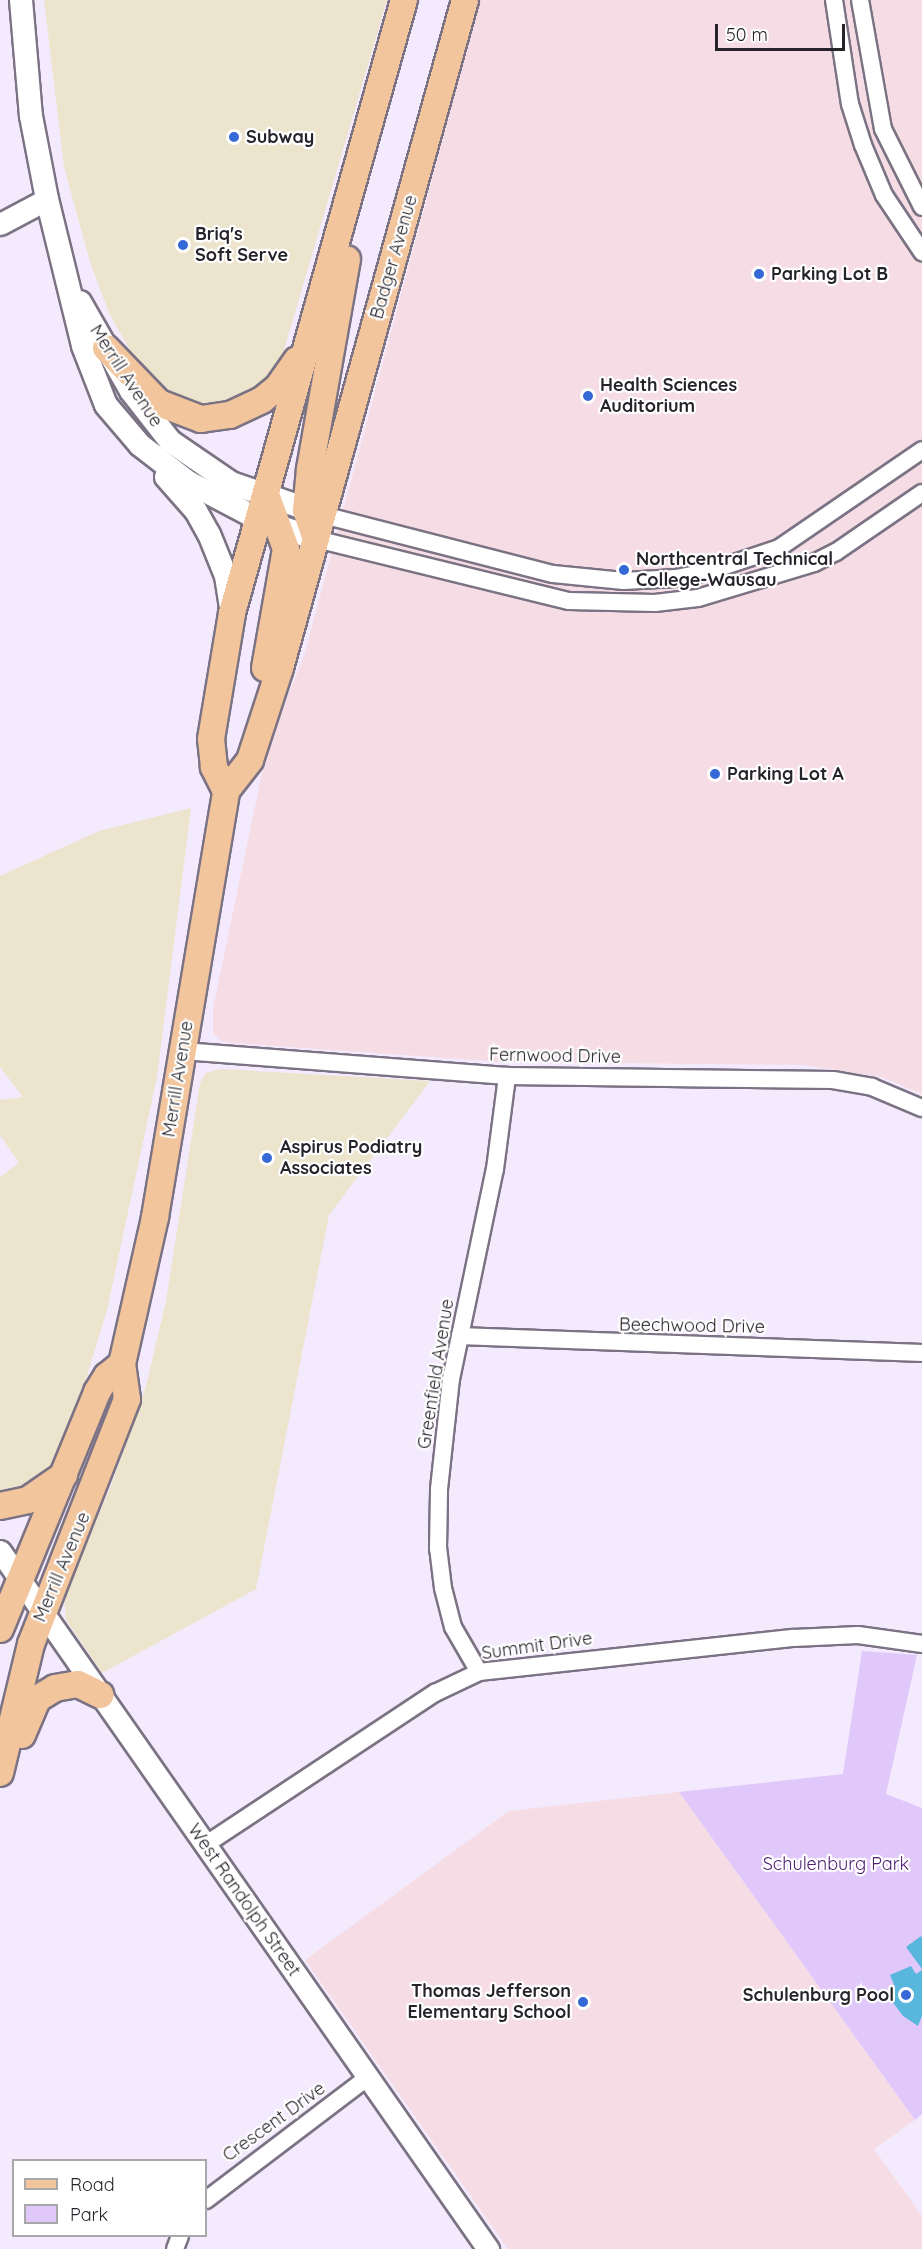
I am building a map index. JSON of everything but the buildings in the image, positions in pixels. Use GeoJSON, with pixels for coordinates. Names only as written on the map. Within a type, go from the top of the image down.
{"type":"FeatureCollection","features":[{"type":"Feature","properties":{"kind":"main road","name":"Merrill Avenue"},"geometry":{"type":"LineString","coordinates":[[21,0],[30,106],[47,200],[63,273],[94,382],[111,414],[140,446],[188,482],[269,514],[315,521]]}},
{"type":"Feature","properties":{"kind":"main road"},"geometry":{"type":"LineString","coordinates":[[226,791],[214,767],[211,739],[232,613],[269,514],[308,342],[404,0]]}},
{"type":"Feature","properties":{"kind":"main road","name":"Badger Avenue"},"geometry":{"type":"LineString","coordinates":[[315,521],[465,0]]}},
{"type":"Feature","properties":{"kind":"main road"},"geometry":{"type":"LineString","coordinates":[[315,521],[311,462],[350,245],[350,196]]}},
{"type":"Feature","properties":{"kind":"main road","name":"Merrill Avenue"},"geometry":{"type":"LineString","coordinates":[[63,273],[148,415],[171,441],[269,514],[315,521]]}},
{"type":"Feature","properties":{"kind":"main road"},"geometry":{"type":"LineString","coordinates":[[106,348],[159,403],[188,416],[214,419],[241,411],[267,396],[283,381],[308,342]]}},
{"type":"Feature","properties":{"kind":"main road"},"geometry":{"type":"LineString","coordinates":[[140,446],[201,519],[221,560],[232,613]]}},
{"type":"Feature","properties":{"kind":"main road"},"geometry":{"type":"LineString","coordinates":[[254,750],[286,554],[269,514]]}},
{"type":"Feature","properties":{"kind":"main road","name":"Merrill Avenue"},"geometry":{"type":"LineString","coordinates":[[0,1773],[31,1644],[123,1417],[128,1393],[122,1364],[149,1248],[226,791],[254,750],[315,521]]}},
{"type":"Feature","properties":{"kind":"main road","name":"Merrill Avenue"},"geometry":{"type":"LineString","coordinates":[[0,1629],[99,1388],[122,1364]]}},
{"type":"Feature","properties":{"kind":"main road"},"geometry":{"type":"LineString","coordinates":[[0,1506],[28,1500],[64,1474]]}},
{"type":"Feature","properties":{"kind":"main road"},"geometry":{"type":"LineString","coordinates":[[0,1778],[38,1699],[55,1688],[78,1684],[101,1695]]}},
{"type":"Feature","properties":{"kind":"street"},"geometry":{"type":"LineString","coordinates":[[834,0],[850,104],[863,145],[884,195],[922,252]]}},
{"type":"Feature","properties":{"kind":"street"},"geometry":{"type":"LineString","coordinates":[[860,0],[883,129],[922,207]]}},
{"type":"Feature","properties":{"kind":"street"},"geometry":{"type":"LineString","coordinates":[[0,225],[47,200]]}},
{"type":"Feature","properties":{"kind":"street"},"geometry":{"type":"LineString","coordinates":[[315,521],[554,574],[624,581],[676,578],[726,567],[780,548],[922,450]]}},
{"type":"Feature","properties":{"kind":"street"},"geometry":{"type":"LineString","coordinates":[[315,521],[569,601],[656,603],[708,595],[814,563],[851,543],[922,493]]}},
{"type":"Feature","properties":{"kind":"street","name":"Fernwood Drive"},"geometry":{"type":"LineString","coordinates":[[183,1051],[507,1076],[833,1080],[872,1087],[922,1108]]}},
{"type":"Feature","properties":{"kind":"street","name":"Greenfield Avenue"},"geometry":{"type":"LineString","coordinates":[[479,1672],[453,1627],[438,1550],[446,1421],[460,1336],[495,1169],[507,1076]]}},
{"type":"Feature","properties":{"kind":"street","name":"Beechwood Drive"},"geometry":{"type":"LineString","coordinates":[[460,1336],[922,1353]]}},
{"type":"Feature","properties":{"kind":"street","name":"West Randolph Street"},"geometry":{"type":"LineString","coordinates":[[0,1551],[488,2249]]}},
{"type":"Feature","properties":{"kind":"street","name":"Summit Drive"},"geometry":{"type":"LineString","coordinates":[[205,1845],[435,1693],[479,1672],[794,1638],[858,1635],[922,1644]]}},
{"type":"Feature","properties":{"kind":"street","name":"Crescent Drive"},"geometry":{"type":"LineString","coordinates":[[207,2199],[367,2078]]}},
{"type":"Feature","properties":{"kind":"shaded area"},"geometry":{"type":"Polygon","coordinates":[[[44,0],[387,0],[279,367],[272,380],[218,409],[174,402],[140,368],[109,313],[90,262],[64,167],[44,0]]]}},
{"type":"Feature","properties":{"kind":"shaded area","name":"Northcentral Technical College-Wausau"},"geometry":{"type":"Polygon","coordinates":[[[480,0],[922,0],[922,1094],[881,1077],[803,1065],[502,1062],[232,1043],[221,1041],[213,1033],[213,1008],[268,744],[304,656],[480,0]]]}},
{"type":"Feature","properties":{"kind":"shaded area"},"geometry":{"type":"Polygon","coordinates":[[[191,808],[157,1077],[107,1310],[86,1379],[47,1477],[0,1498],[0,1177],[19,1163],[0,1135],[0,1100],[23,1097],[0,1067],[0,876],[99,831],[191,808]]]}},
{"type":"Feature","properties":{"kind":"shaded area"},"geometry":{"type":"Polygon","coordinates":[[[220,1069],[430,1081],[329,1215],[256,1589],[102,1673],[66,1620],[64,1597],[112,1483],[146,1386],[166,1301],[200,1083],[206,1073],[220,1069]]]}},
{"type":"Feature","properties":{"kind":"shaded area","name":"Thomas Jefferson Elementary School"},"geometry":{"type":"Polygon","coordinates":[[[679,1792],[915,2120],[874,2149],[922,2216],[922,2249],[508,2249],[305,1960],[509,1811],[679,1792]]]}},
{"type":"Feature","properties":{"kind":"green space","name":"Schulenburg Park"},"geometry":{"type":"Polygon","coordinates":[[[862,1651],[917,1655],[886,1794],[922,1808],[922,2114],[915,2120],[679,1792],[843,1774],[862,1651]]]}},
{"type":"Feature","properties":{"kind":"water","name":"Schulenburg Pool"},"geometry":{"type":"Polygon","coordinates":[[[921,1936],[922,1938],[922,1969],[906,1947],[921,1936]]]}},
{"type":"Feature","properties":{"kind":"water","name":"Schulenburg Pool"},"geometry":{"type":"Polygon","coordinates":[[[911,1966],[916,1974],[922,1970],[922,2016],[918,2026],[903,2016],[888,1996],[895,1987],[890,1975],[911,1966]]]}},
{"type":"Feature","properties":{"kind":"place","name":"Subway"},"geometry":{"type":"Point","coordinates":[234,137]}},
{"type":"Feature","properties":{"kind":"place","name":"Briq's Soft Serve"},"geometry":{"type":"Point","coordinates":[183,245]}},
{"type":"Feature","properties":{"kind":"place","name":"Parking Lot B"},"geometry":{"type":"Point","coordinates":[759,274]}},
{"type":"Feature","properties":{"kind":"place","name":"Health Sciences Auditorium"},"geometry":{"type":"Point","coordinates":[588,396]}},
{"type":"Feature","properties":{"kind":"place","name":"Northcentral Technical College-Wausau"},"geometry":{"type":"Point","coordinates":[624,570]}},
{"type":"Feature","properties":{"kind":"place","name":"Parking Lot A"},"geometry":{"type":"Point","coordinates":[715,774]}},
{"type":"Feature","properties":{"kind":"place","name":"Aspirus Podiatry Associates"},"geometry":{"type":"Point","coordinates":[267,1158]}},
{"type":"Feature","properties":{"kind":"place","name":"Schulenburg Pool"},"geometry":{"type":"Point","coordinates":[906,1995]}},
{"type":"Feature","properties":{"kind":"place","name":"Thomas Jefferson Elementary School"},"geometry":{"type":"Point","coordinates":[583,2002]}}]}
